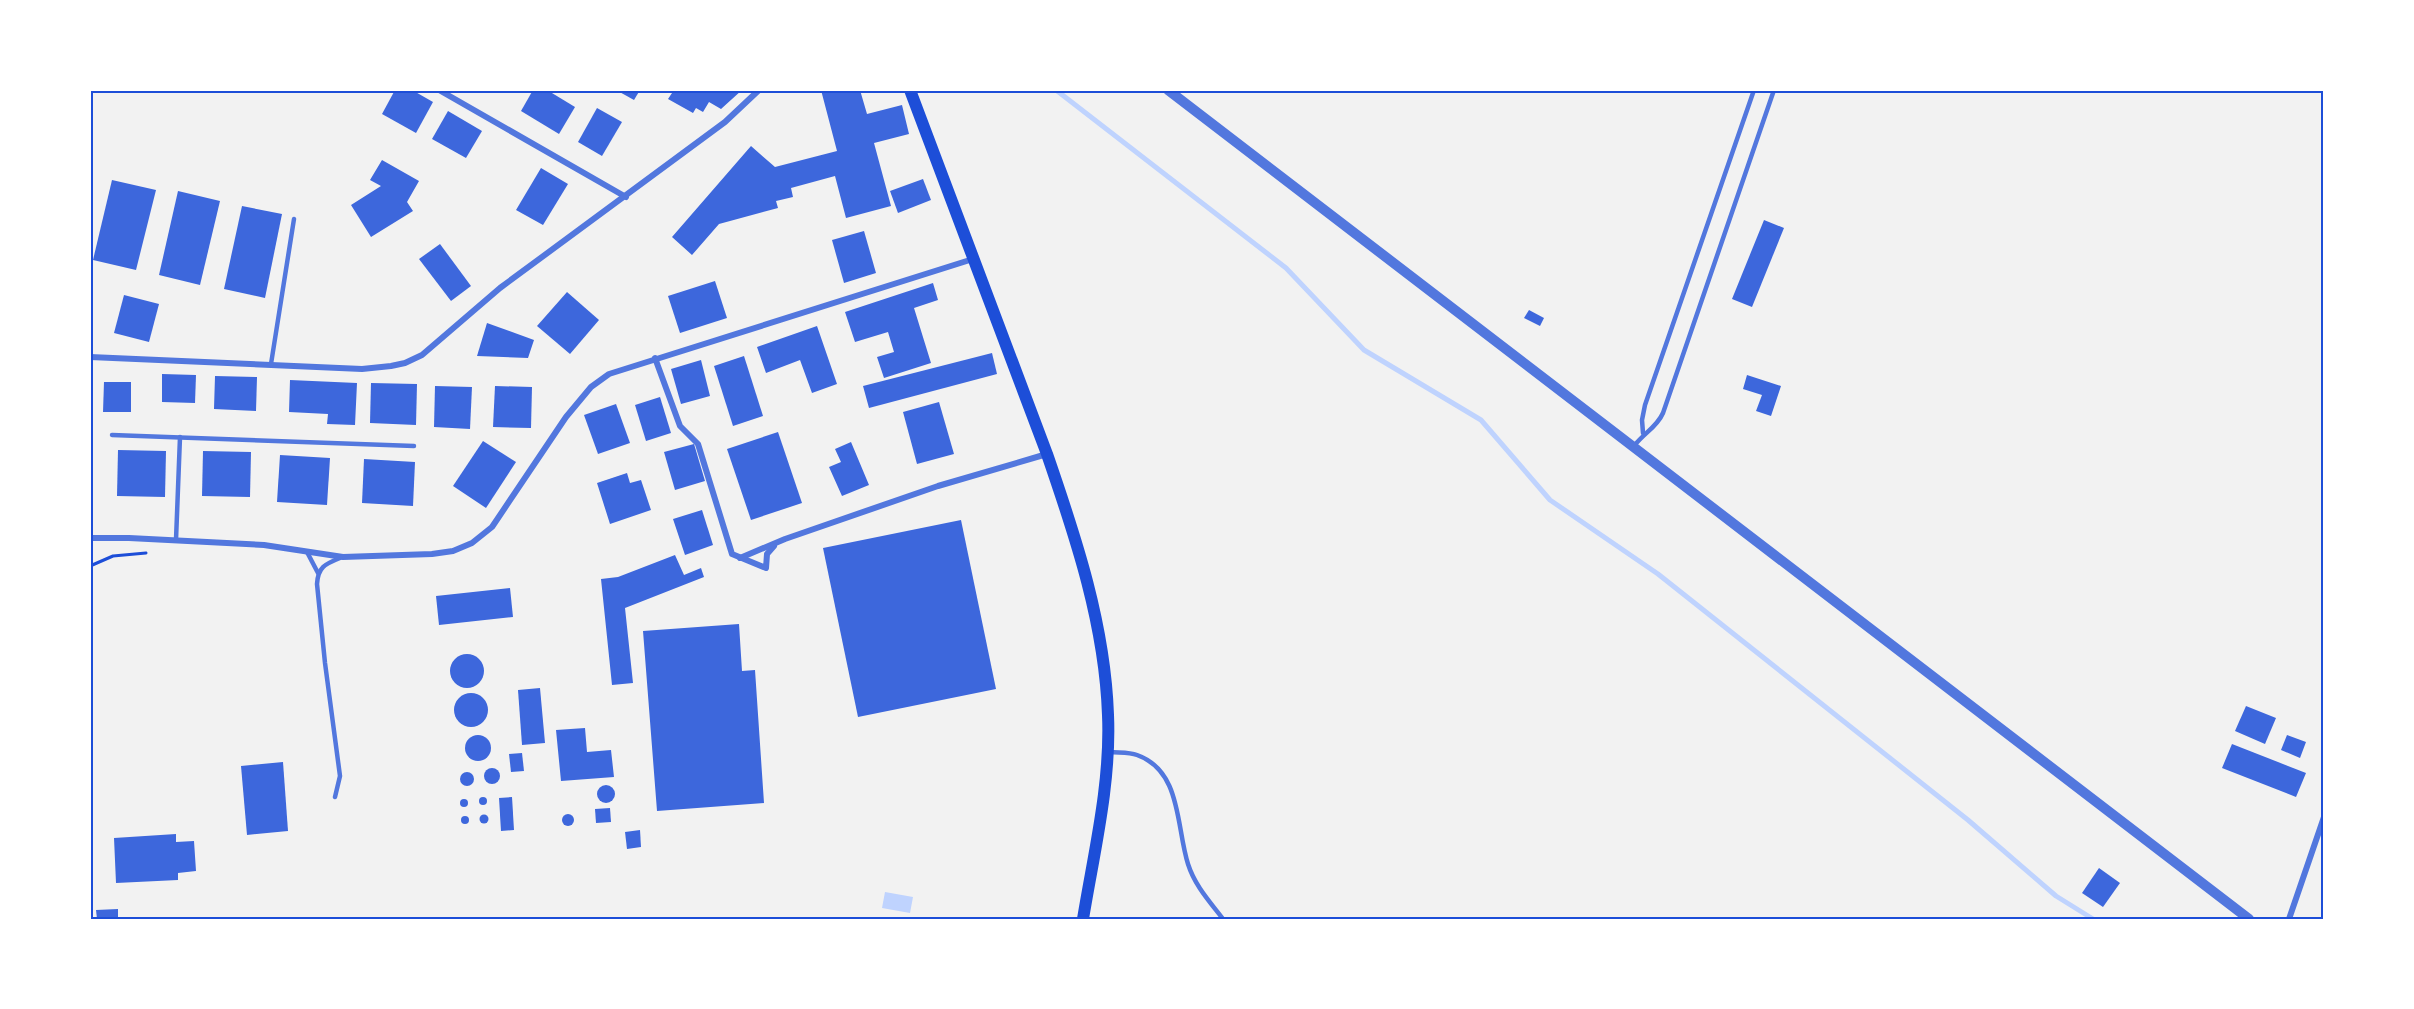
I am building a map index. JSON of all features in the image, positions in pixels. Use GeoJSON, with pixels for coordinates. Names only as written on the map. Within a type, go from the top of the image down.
{"type":"FeatureCollection","features":[{"type":"Feature","properties":{"kind":"main road"},"geometry":{"type":"LineString","coordinates":[[910,90],[1047,454],[1071,524],[1097,622],[1108,716],[1107,752],[1104,791],[1083,919]]}},
{"type":"Feature","properties":{"kind":"street"},"geometry":{"type":"LineString","coordinates":[[439,90],[626,196]]}},
{"type":"Feature","properties":{"kind":"street"},"geometry":{"type":"LineString","coordinates":[[90,357],[376,369],[414,359],[429,349],[500,288],[725,122],[759,90]]}},
{"type":"Feature","properties":{"kind":"street"},"geometry":{"type":"LineString","coordinates":[[1168,90],[2249,919]]}},
{"type":"Feature","properties":{"kind":"street"},"geometry":{"type":"LineString","coordinates":[[90,538],[274,546],[343,557],[442,553],[472,543],[492,527],[566,417],[591,387],[609,374],[973,259]]}},
{"type":"Feature","properties":{"kind":"street"},"geometry":{"type":"LineString","coordinates":[[655,358],[680,426],[698,444],[732,554],[766,568],[767,554],[779,542]]}},
{"type":"Feature","properties":{"kind":"street"},"geometry":{"type":"LineString","coordinates":[[740,558],[938,486],[1047,454]]}},
{"type":"Feature","properties":{"kind":"street"},"geometry":{"type":"LineString","coordinates":[[2289,919],[2324,817]]}},
{"type":"Feature","properties":{"kind":"lane"},"geometry":{"type":"LineString","coordinates":[[1643,433],[1644,405],[1754,90]]}},
{"type":"Feature","properties":{"kind":"lane"},"geometry":{"type":"LineString","coordinates":[[1634,446],[1643,433],[1659,422],[1663,413],[1774,90]]}},
{"type":"Feature","properties":{"kind":"lane"},"geometry":{"type":"LineString","coordinates":[[271,364],[294,219]]}},
{"type":"Feature","properties":{"kind":"lane"},"geometry":{"type":"LineString","coordinates":[[112,435],[414,446]]}},
{"type":"Feature","properties":{"kind":"lane"},"geometry":{"type":"LineString","coordinates":[[176,540],[180,437]]}},
{"type":"Feature","properties":{"kind":"lane"},"geometry":{"type":"LineString","coordinates":[[307,552],[318,573],[318,606],[340,776],[335,797]]}},
{"type":"Feature","properties":{"kind":"lane"},"geometry":{"type":"LineString","coordinates":[[318,573],[323,566],[343,557]]}},
{"type":"Feature","properties":{"kind":"lane"},"geometry":{"type":"LineString","coordinates":[[1107,752],[1135,754],[1147,760],[1161,772],[1172,789],[1188,864],[1197,886],[1223,919]]}},
{"type":"Feature","properties":{"kind":"water"},"geometry":{"type":"Polygon","coordinates":[[[885,892],[913,897],[910,913],[882,908],[885,892]]]}},
{"type":"Feature","properties":{"kind":"building"},"geometry":{"type":"Polygon","coordinates":[[[395,90],[412,90],[433,102],[416,133],[382,114],[395,90]]]}},
{"type":"Feature","properties":{"kind":"building"},"geometry":{"type":"Polygon","coordinates":[[[533,90],[547,90],[575,107],[559,134],[521,111],[533,90]]]}},
{"type":"Feature","properties":{"kind":"building"},"geometry":{"type":"Polygon","coordinates":[[[616,90],[640,90],[634,100],[616,90]]]}},
{"type":"Feature","properties":{"kind":"building"},"geometry":{"type":"Polygon","coordinates":[[[674,90],[742,90],[721,109],[709,102],[703,112],[696,108],[693,113],[668,99],[674,90]]]}},
{"type":"Feature","properties":{"kind":"building"},"geometry":{"type":"Polygon","coordinates":[[[821,90],[860,90],[867,114],[902,105],[909,134],[874,143],[891,206],[846,218],[835,176],[791,188],[793,197],[776,201],[778,208],[719,224],[692,255],[672,237],[751,146],[775,167],[837,151],[821,90]]]}},
{"type":"Feature","properties":{"kind":"building"},"geometry":{"type":"Polygon","coordinates":[[[597,108],[622,122],[602,156],[578,142],[597,108]]]}},
{"type":"Feature","properties":{"kind":"building"},"geometry":{"type":"Polygon","coordinates":[[[448,111],[482,131],[466,158],[432,139],[448,111]]]}},
{"type":"Feature","properties":{"kind":"building"},"geometry":{"type":"Polygon","coordinates":[[[382,160],[419,181],[407,202],[413,211],[371,237],[351,205],[381,186],[370,180],[382,160]]]}},
{"type":"Feature","properties":{"kind":"building"},"geometry":{"type":"Polygon","coordinates":[[[541,168],[568,184],[543,225],[516,210],[541,168]]]}},
{"type":"Feature","properties":{"kind":"building"},"geometry":{"type":"Polygon","coordinates":[[[923,179],[931,200],[898,213],[890,191],[923,179]]]}},
{"type":"Feature","properties":{"kind":"building"},"geometry":{"type":"Polygon","coordinates":[[[112,180],[156,190],[136,270],[93,260],[112,180]]]}},
{"type":"Feature","properties":{"kind":"building"},"geometry":{"type":"Polygon","coordinates":[[[178,191],[220,201],[200,285],[159,275],[178,191]]]}},
{"type":"Feature","properties":{"kind":"building"},"geometry":{"type":"Polygon","coordinates":[[[242,206],[282,214],[265,298],[224,289],[242,206]]]}},
{"type":"Feature","properties":{"kind":"building"},"geometry":{"type":"Polygon","coordinates":[[[1764,220],[1784,228],[1752,307],[1732,299],[1764,220]]]}},
{"type":"Feature","properties":{"kind":"building"},"geometry":{"type":"Polygon","coordinates":[[[864,231],[876,273],[844,283],[832,240],[864,231]]]}},
{"type":"Feature","properties":{"kind":"building"},"geometry":{"type":"Polygon","coordinates":[[[440,244],[471,286],[451,301],[419,259],[440,244]]]}},
{"type":"Feature","properties":{"kind":"building"},"geometry":{"type":"Polygon","coordinates":[[[715,281],[727,318],[680,333],[668,296],[715,281]]]}},
{"type":"Feature","properties":{"kind":"building"},"geometry":{"type":"Polygon","coordinates":[[[933,283],[938,300],[914,308],[931,363],[884,378],[877,357],[894,352],[888,332],[855,342],[845,312],[933,283]]]}},
{"type":"Feature","properties":{"kind":"building"},"geometry":{"type":"Polygon","coordinates":[[[567,292],[599,320],[570,354],[537,326],[567,292]]]}},
{"type":"Feature","properties":{"kind":"building"},"geometry":{"type":"Polygon","coordinates":[[[124,295],[159,304],[149,342],[114,333],[124,295]]]}},
{"type":"Feature","properties":{"kind":"building"},"geometry":{"type":"Polygon","coordinates":[[[1529,310],[1544,318],[1540,326],[1524,318],[1529,310]]]}},
{"type":"Feature","properties":{"kind":"building"},"geometry":{"type":"Polygon","coordinates":[[[487,323],[534,340],[528,358],[477,356],[487,323]]]}},
{"type":"Feature","properties":{"kind":"building"},"geometry":{"type":"Polygon","coordinates":[[[817,326],[837,384],[812,393],[800,360],[766,373],[757,347],[817,326]]]}},
{"type":"Feature","properties":{"kind":"building"},"geometry":{"type":"Polygon","coordinates":[[[992,353],[997,374],[869,408],[863,386],[992,353]]]}},
{"type":"Feature","properties":{"kind":"building"},"geometry":{"type":"Polygon","coordinates":[[[744,356],[763,416],[733,426],[714,366],[744,356]]]}},
{"type":"Feature","properties":{"kind":"building"},"geometry":{"type":"Polygon","coordinates":[[[701,360],[710,396],[681,404],[671,369],[701,360]]]}},
{"type":"Feature","properties":{"kind":"building"},"geometry":{"type":"Polygon","coordinates":[[[162,374],[196,375],[195,403],[162,402],[162,374]]]}},
{"type":"Feature","properties":{"kind":"building"},"geometry":{"type":"Polygon","coordinates":[[[1747,375],[1781,386],[1771,416],[1756,411],[1762,395],[1743,389],[1747,375]]]}},
{"type":"Feature","properties":{"kind":"building"},"geometry":{"type":"Polygon","coordinates":[[[215,376],[257,377],[256,411],[214,409],[215,376]]]}},
{"type":"Feature","properties":{"kind":"building"},"geometry":{"type":"Polygon","coordinates":[[[290,380],[357,383],[355,425],[327,424],[328,414],[289,412],[290,380]]]}},
{"type":"Feature","properties":{"kind":"building"},"geometry":{"type":"Polygon","coordinates":[[[104,382],[131,382],[131,412],[103,412],[104,382]]]}},
{"type":"Feature","properties":{"kind":"building"},"geometry":{"type":"Polygon","coordinates":[[[371,383],[417,384],[416,425],[370,423],[371,383]]]}},
{"type":"Feature","properties":{"kind":"building"},"geometry":{"type":"Polygon","coordinates":[[[435,386],[472,387],[470,429],[434,427],[435,386]]]}},
{"type":"Feature","properties":{"kind":"building"},"geometry":{"type":"Polygon","coordinates":[[[495,386],[532,387],[531,428],[493,427],[495,386]]]}},
{"type":"Feature","properties":{"kind":"building"},"geometry":{"type":"Polygon","coordinates":[[[660,397],[671,433],[646,441],[635,405],[660,397]]]}},
{"type":"Feature","properties":{"kind":"building"},"geometry":{"type":"Polygon","coordinates":[[[939,402],[954,454],[917,464],[903,412],[939,402]]]}},
{"type":"Feature","properties":{"kind":"building"},"geometry":{"type":"Polygon","coordinates":[[[616,404],[630,443],[598,454],[584,415],[616,404]]]}},
{"type":"Feature","properties":{"kind":"building"},"geometry":{"type":"Polygon","coordinates":[[[778,432],[802,503],[751,520],[727,449],[778,432]]]}},
{"type":"Feature","properties":{"kind":"building"},"geometry":{"type":"Polygon","coordinates":[[[483,441],[516,462],[486,508],[453,486],[483,441]]]}},
{"type":"Feature","properties":{"kind":"building"},"geometry":{"type":"Polygon","coordinates":[[[851,442],[869,485],[842,496],[829,467],[841,462],[835,449],[851,442]]]}},
{"type":"Feature","properties":{"kind":"building"},"geometry":{"type":"Polygon","coordinates":[[[694,444],[705,481],[675,490],[664,452],[694,444]]]}},
{"type":"Feature","properties":{"kind":"building"},"geometry":{"type":"Polygon","coordinates":[[[118,450],[166,451],[165,497],[117,496],[118,450]]]}},
{"type":"Feature","properties":{"kind":"building"},"geometry":{"type":"Polygon","coordinates":[[[203,451],[251,452],[250,497],[202,496],[203,451]]]}},
{"type":"Feature","properties":{"kind":"building"},"geometry":{"type":"Polygon","coordinates":[[[280,455],[330,458],[327,505],[277,502],[280,455]]]}},
{"type":"Feature","properties":{"kind":"building"},"geometry":{"type":"Polygon","coordinates":[[[364,459],[415,462],[413,506],[362,503],[364,459]]]}},
{"type":"Feature","properties":{"kind":"building"},"geometry":{"type":"Polygon","coordinates":[[[627,473],[630,483],[641,480],[651,510],[610,524],[597,483],[627,473]]]}},
{"type":"Feature","properties":{"kind":"building"},"geometry":{"type":"Polygon","coordinates":[[[702,510],[713,545],[685,555],[673,519],[702,510]]]}},
{"type":"Feature","properties":{"kind":"building"},"geometry":{"type":"Polygon","coordinates":[[[961,520],[996,689],[858,717],[823,548],[961,520]]]}},
{"type":"Feature","properties":{"kind":"building"},"geometry":{"type":"Polygon","coordinates":[[[675,555],[684,575],[701,568],[704,577],[625,608],[633,683],[612,685],[601,579],[618,577],[675,555]]]}},
{"type":"Feature","properties":{"kind":"building"},"geometry":{"type":"Polygon","coordinates":[[[510,588],[513,617],[439,625],[436,596],[510,588]]]}},
{"type":"Feature","properties":{"kind":"building"},"geometry":{"type":"Polygon","coordinates":[[[739,624],[742,671],[755,670],[764,803],[657,811],[643,631],[739,624]]]}},
{"type":"Feature","properties":{"kind":"building"},"geometry":{"type":"Polygon","coordinates":[[[467,654],[479,659],[484,671],[479,683],[467,688],[455,683],[450,671],[455,659],[467,654]]]}},
{"type":"Feature","properties":{"kind":"building"},"geometry":{"type":"Polygon","coordinates":[[[540,688],[545,743],[522,745],[518,690],[540,688]]]}},
{"type":"Feature","properties":{"kind":"building"},"geometry":{"type":"Polygon","coordinates":[[[471,693],[483,698],[488,710],[483,722],[471,727],[459,722],[454,710],[459,698],[471,693]]]}},
{"type":"Feature","properties":{"kind":"building"},"geometry":{"type":"Polygon","coordinates":[[[2246,706],[2276,718],[2265,744],[2235,731],[2246,706]]]}},
{"type":"Feature","properties":{"kind":"building"},"geometry":{"type":"Polygon","coordinates":[[[585,728],[587,752],[611,750],[614,777],[561,781],[556,730],[585,728]]]}},
{"type":"Feature","properties":{"kind":"building"},"geometry":{"type":"Polygon","coordinates":[[[478,735],[487,739],[491,748],[487,757],[478,761],[469,757],[465,748],[469,739],[478,735]]]}},
{"type":"Feature","properties":{"kind":"building"},"geometry":{"type":"Polygon","coordinates":[[[2287,735],[2306,742],[2300,758],[2281,750],[2287,735]]]}},
{"type":"Feature","properties":{"kind":"building"},"geometry":{"type":"Polygon","coordinates":[[[2232,744],[2306,773],[2296,797],[2222,768],[2232,744]]]}},
{"type":"Feature","properties":{"kind":"building"},"geometry":{"type":"Polygon","coordinates":[[[522,753],[524,771],[511,772],[509,754],[522,753]]]}},
{"type":"Feature","properties":{"kind":"building"},"geometry":{"type":"Polygon","coordinates":[[[283,762],[288,831],[247,835],[241,766],[283,762]]]}},
{"type":"Feature","properties":{"kind":"building"},"geometry":{"type":"Polygon","coordinates":[[[489,768],[495,768],[500,776],[498,782],[489,784],[484,779],[484,773],[489,768]]]}},
{"type":"Feature","properties":{"kind":"building"},"geometry":{"type":"Polygon","coordinates":[[[464,772],[470,772],[474,779],[470,786],[464,786],[460,782],[460,776],[464,772]]]}},
{"type":"Feature","properties":{"kind":"building"},"geometry":{"type":"Polygon","coordinates":[[[606,785],[612,788],[615,794],[612,800],[606,803],[600,800],[597,794],[600,788],[606,785]]]}},
{"type":"Feature","properties":{"kind":"building"},"geometry":{"type":"Polygon","coordinates":[[[483,797],[487,801],[483,805],[479,801],[483,797]]]}},
{"type":"Feature","properties":{"kind":"building"},"geometry":{"type":"Polygon","coordinates":[[[512,797],[514,830],[501,831],[499,798],[512,797]]]}},
{"type":"Feature","properties":{"kind":"building"},"geometry":{"type":"Polygon","coordinates":[[[464,799],[468,803],[464,807],[460,803],[464,799]]]}},
{"type":"Feature","properties":{"kind":"building"},"geometry":{"type":"Polygon","coordinates":[[[610,808],[611,822],[596,823],[595,809],[610,808]]]}},
{"type":"Feature","properties":{"kind":"building"},"geometry":{"type":"Polygon","coordinates":[[[570,814],[574,820],[570,826],[566,826],[562,818],[570,814]]]}},
{"type":"Feature","properties":{"kind":"building"},"geometry":{"type":"Polygon","coordinates":[[[484,815],[488,819],[484,823],[480,819],[484,815]]]}},
{"type":"Feature","properties":{"kind":"building"},"geometry":{"type":"Polygon","coordinates":[[[465,816],[469,820],[465,824],[461,820],[465,816]]]}},
{"type":"Feature","properties":{"kind":"building"},"geometry":{"type":"Polygon","coordinates":[[[640,830],[641,847],[627,849],[625,832],[640,830]]]}},
{"type":"Feature","properties":{"kind":"building"},"geometry":{"type":"Polygon","coordinates":[[[176,834],[176,842],[194,841],[196,871],[178,873],[178,880],[116,883],[114,838],[176,834]]]}},
{"type":"Feature","properties":{"kind":"building"},"geometry":{"type":"Polygon","coordinates":[[[2099,868],[2120,883],[2103,907],[2082,893],[2099,868]]]}},
{"type":"Feature","properties":{"kind":"building"},"geometry":{"type":"Polygon","coordinates":[[[118,909],[118,919],[97,919],[96,910],[118,909]]]}},
{"type":"Feature","properties":{"kind":"waterway"},"geometry":{"type":"LineString","coordinates":[[1056,90],[1286,268],[1364,350],[1481,420],[1550,500],[1658,574],[1968,820],[2056,896],[2093,919]]}}]}
